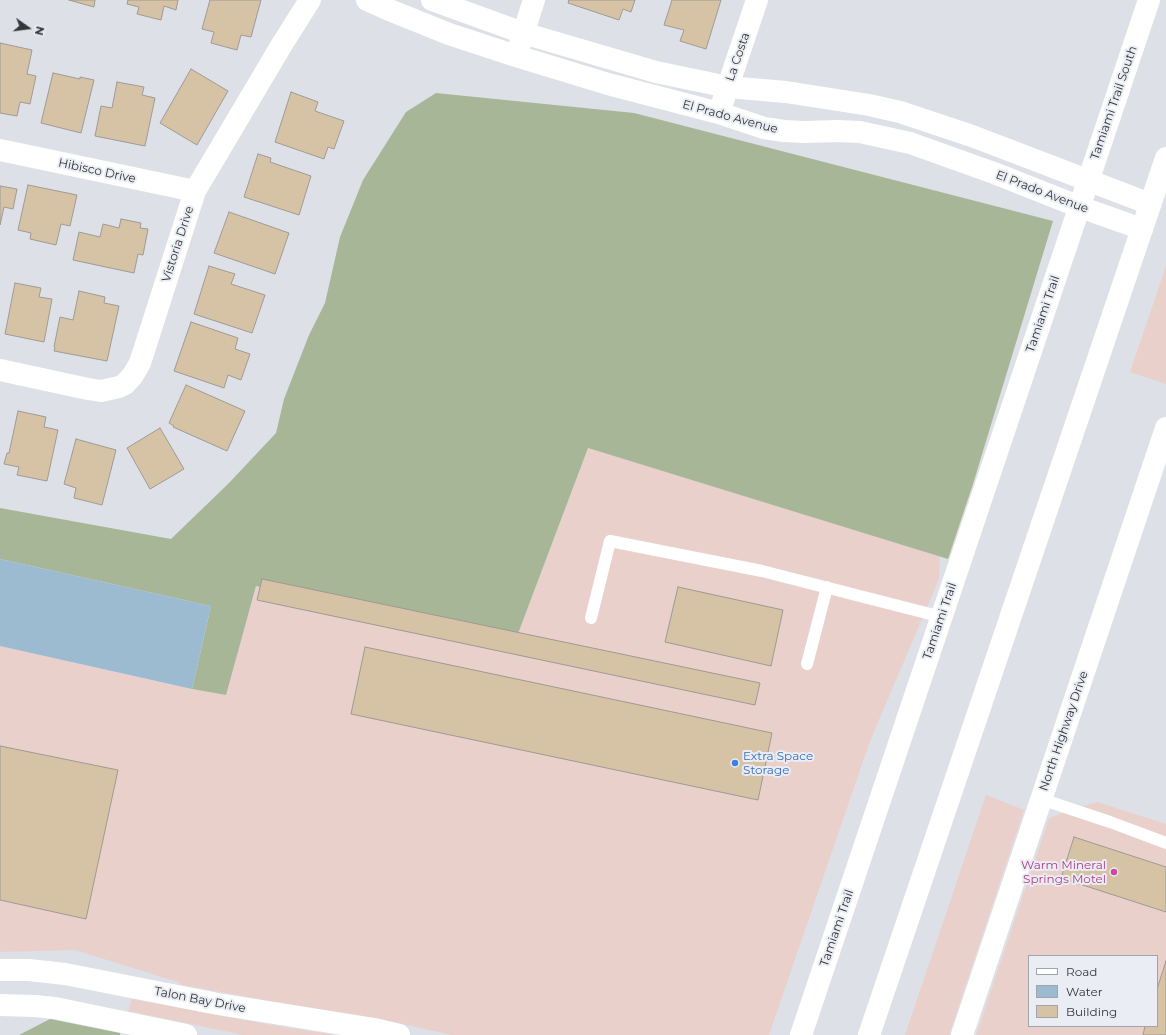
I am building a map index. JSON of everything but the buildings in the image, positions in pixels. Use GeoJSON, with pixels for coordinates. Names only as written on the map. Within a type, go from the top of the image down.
{"type":"FeatureCollection","features":[{"type":"Feature","properties":{"kind":"street","name":"Vistoria Drive"},"geometry":{"type":"LineString","coordinates":[[0,370],[101,391],[119,387],[129,380],[140,363],[195,191],[310,0]]}},
{"type":"Feature","properties":{"kind":"street","name":"El Prado Avenue"},"geometry":{"type":"LineString","coordinates":[[367,0],[449,34],[516,56],[608,84],[764,128],[804,132],[860,132],[917,146],[994,173],[1142,230]]}},
{"type":"Feature","properties":{"kind":"street"},"geometry":{"type":"LineString","coordinates":[[432,0],[523,33],[628,65],[728,87],[786,92],[883,108],[933,122],[1150,204]]}},
{"type":"Feature","properties":{"kind":"street"},"geometry":{"type":"LineString","coordinates":[[516,56],[534,0]]}},
{"type":"Feature","properties":{"kind":"street","name":"La Costa"},"geometry":{"type":"LineString","coordinates":[[718,114],[757,0]]}},
{"type":"Feature","properties":{"kind":"street","name":"Tamiami Trail South"},"geometry":{"type":"LineString","coordinates":[[1080,207],[1149,0]]}},
{"type":"Feature","properties":{"kind":"street"},"geometry":{"type":"LineString","coordinates":[[877,136],[883,108]]}},
{"type":"Feature","properties":{"kind":"street","name":"Hibisco Drive"},"geometry":{"type":"LineString","coordinates":[[0,150],[195,191]]}},
{"type":"Feature","properties":{"kind":"street"},"geometry":{"type":"LineString","coordinates":[[869,1035],[1166,158]]}},
{"type":"Feature","properties":{"kind":"street","name":"Tamiami Trail"},"geometry":{"type":"LineString","coordinates":[[801,1035],[1080,207]]}},
{"type":"Feature","properties":{"kind":"street","name":"North Highway Drive"},"geometry":{"type":"LineString","coordinates":[[962,1035],[1166,428]]}},
{"type":"Feature","properties":{"kind":"street","name":"Talon Bay Drive"},"geometry":{"type":"LineString","coordinates":[[0,970],[29,970],[64,974],[225,1005],[374,1029],[399,1035]]}},
{"type":"Feature","properties":{"kind":"street"},"geometry":{"type":"LineString","coordinates":[[0,1005],[55,1008],[186,1035]]}},
{"type":"Feature","properties":{"kind":"lane"},"geometry":{"type":"LineString","coordinates":[[591,618],[610,541],[762,571],[942,617]]}},
{"type":"Feature","properties":{"kind":"lane"},"geometry":{"type":"LineString","coordinates":[[807,664],[827,587]]}},
{"type":"Feature","properties":{"kind":"lane"},"geometry":{"type":"LineString","coordinates":[[1041,799],[1110,822],[1166,843]]}},
{"type":"Feature","properties":{"kind":"shaded area"},"geometry":{"type":"Polygon","coordinates":[[[1166,266],[1166,384],[1130,372],[1166,266]]]}},
{"type":"Feature","properties":{"kind":"shaded area"},"geometry":{"type":"Polygon","coordinates":[[[588,448],[940,556],[939,579],[870,741],[769,1035],[452,1035],[376,1018],[275,1002],[177,984],[181,983],[75,950],[0,952],[0,646],[225,695],[256,586],[513,647],[588,448]]]}},
{"type":"Feature","properties":{"kind":"shaded area"},"geometry":{"type":"Polygon","coordinates":[[[986,795],[1024,810],[949,1035],[905,1035],[986,795]]]}},
{"type":"Feature","properties":{"kind":"shaded area","name":"Warm Mineral Springs Motel"},"geometry":{"type":"Polygon","coordinates":[[[1097,802],[1166,824],[1166,1035],[976,1035],[1049,818],[1097,802]]]}},
{"type":"Feature","properties":{"kind":"shaded area"},"geometry":{"type":"Polygon","coordinates":[[[132,999],[335,1035],[243,1035],[128,1011],[132,999]]]}},
{"type":"Feature","properties":{"kind":"green space"},"geometry":{"type":"Polygon","coordinates":[[[436,93],[634,113],[1053,221],[973,484],[948,559],[588,448],[513,647],[256,586],[226,695],[192,689],[211,606],[0,559],[0,508],[171,539],[229,483],[276,433],[284,399],[309,335],[325,303],[340,237],[363,180],[406,112],[436,93]]]}},
{"type":"Feature","properties":{"kind":"green space"},"geometry":{"type":"Polygon","coordinates":[[[50,1019],[120,1033],[120,1035],[19,1035],[50,1019]]]}},
{"type":"Feature","properties":{"kind":"water"},"geometry":{"type":"Polygon","coordinates":[[[0,559],[211,606],[192,689],[0,646],[0,559]]]}},
{"type":"Feature","properties":{"kind":"place","name":"Extra Space Storage"},"geometry":{"type":"Point","coordinates":[735,763]}},
{"type":"Feature","properties":{"kind":"place","name":"Warm Mineral Springs Motel"},"geometry":{"type":"Point","coordinates":[1114,872]}}]}
